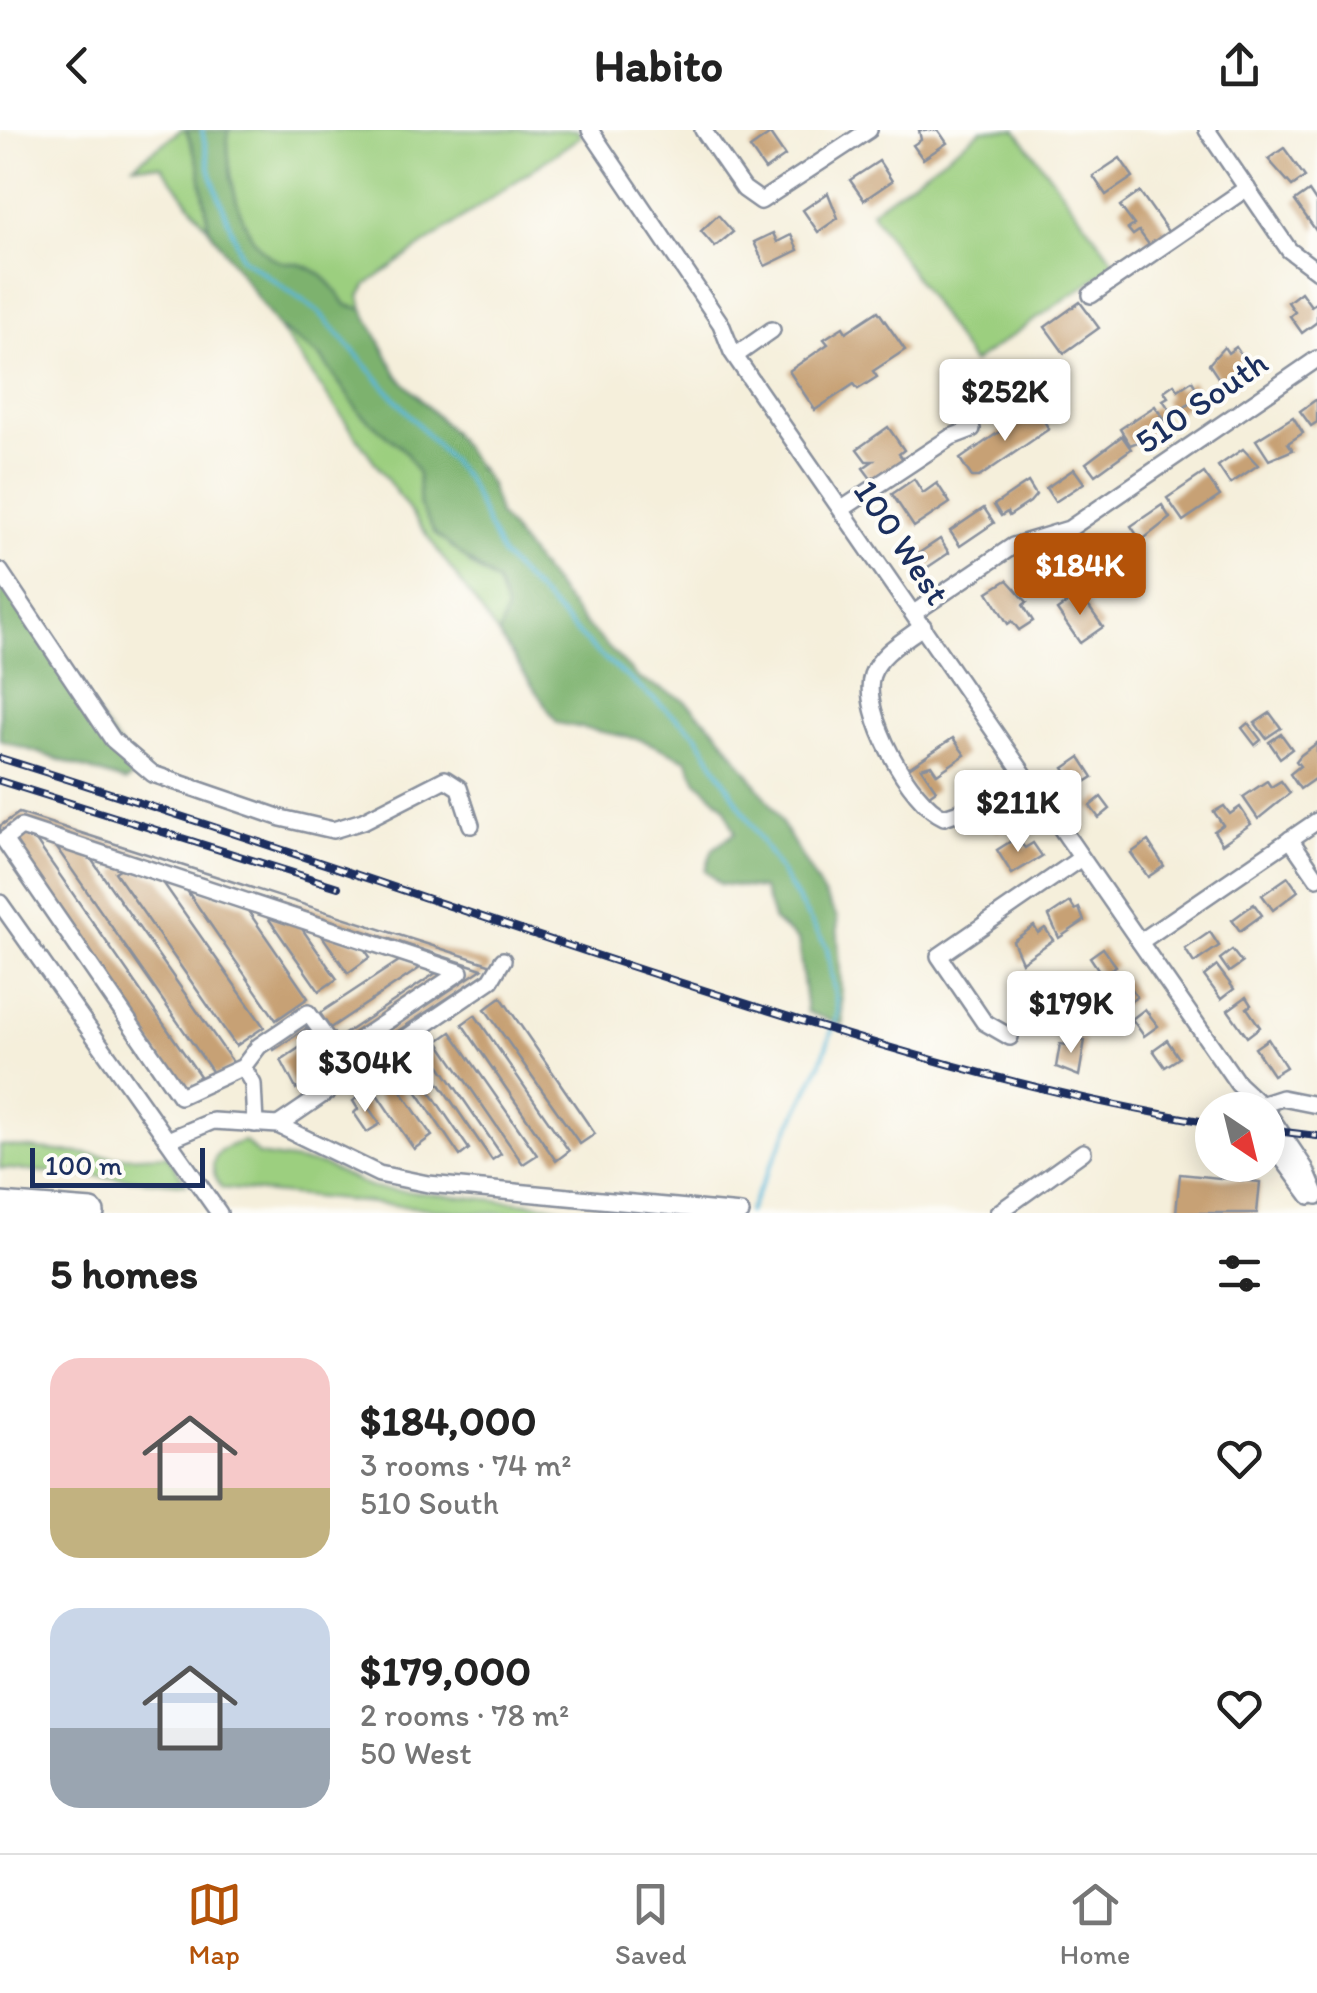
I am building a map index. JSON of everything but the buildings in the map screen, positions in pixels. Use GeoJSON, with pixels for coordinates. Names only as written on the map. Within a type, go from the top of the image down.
{"type":"FeatureCollection","features":[{"type":"Feature","properties":{"kind":"highway"},"geometry":{"type":"LineString","coordinates":[[0,1206],[91,1213]]}},
{"type":"Feature","properties":{"kind":"street","name":"100 West"},"geometry":{"type":"LineString","coordinates":[[590,130],[721,324],[735,356],[1246,1092]]}},
{"type":"Feature","properties":{"kind":"street"},"geometry":{"type":"LineString","coordinates":[[704,130],[744,189],[761,201],[869,130]]}},
{"type":"Feature","properties":{"kind":"street"},"geometry":{"type":"LineString","coordinates":[[1206,130],[1289,250],[1317,271]]}},
{"type":"Feature","properties":{"kind":"street"},"geometry":{"type":"LineString","coordinates":[[1092,296],[1247,188]]}},
{"type":"Feature","properties":{"kind":"street"},"geometry":{"type":"LineString","coordinates":[[735,356],[772,330]]}},
{"type":"Feature","properties":{"kind":"street","name":"510 South"},"geometry":{"type":"LineString","coordinates":[[1022,772],[965,810],[944,817],[924,804],[901,772],[874,716],[870,679],[878,662],[918,620],[1014,546],[1070,529],[1317,358]]}},
{"type":"Feature","properties":{"kind":"street"},"geometry":{"type":"LineString","coordinates":[[842,508],[972,428]]}},
{"type":"Feature","properties":{"kind":"street"},"geometry":{"type":"LineString","coordinates":[[0,571],[113,740],[154,774],[281,818],[333,830],[364,821],[445,779],[459,788],[471,825]]}},
{"type":"Feature","properties":{"kind":"street"},"geometry":{"type":"LineString","coordinates":[[1140,942],[1317,821]]}},
{"type":"Feature","properties":{"kind":"street"},"geometry":{"type":"LineString","coordinates":[[21,827],[460,972],[338,1054],[308,1013],[259,1046],[242,1067],[180,1096],[4,840],[21,827]]}},
{"type":"Feature","properties":{"kind":"street"},"geometry":{"type":"LineString","coordinates":[[1290,839],[1317,878]]}},
{"type":"Feature","properties":{"kind":"street"},"geometry":{"type":"LineString","coordinates":[[1010,1037],[984,1022],[939,956],[1081,858]]}},
{"type":"Feature","properties":{"kind":"street"},"geometry":{"type":"LineString","coordinates":[[0,903],[219,1213]]}},
{"type":"Feature","properties":{"kind":"street"},"geometry":{"type":"LineString","coordinates":[[278,1125],[491,980],[504,960]]}},
{"type":"Feature","properties":{"kind":"street"},"geometry":{"type":"LineString","coordinates":[[242,1067],[253,1084],[255,1124]]}},
{"type":"Feature","properties":{"kind":"street"},"geometry":{"type":"LineString","coordinates":[[1285,1099],[1317,1105]]}},
{"type":"Feature","properties":{"kind":"street"},"geometry":{"type":"LineString","coordinates":[[168,1140],[213,1121],[278,1125],[379,1174],[428,1184],[738,1213]]}},
{"type":"Feature","properties":{"kind":"street","name":"100 West"},"geometry":{"type":"LineString","coordinates":[[1285,1143],[1305,1168],[1317,1200]]}},
{"type":"Feature","properties":{"kind":"street"},"geometry":{"type":"LineString","coordinates":[[998,1213],[1083,1152]]}},
{"type":"Feature","properties":{"kind":"street","name":"100 West"},"geometry":{"type":"LineString","coordinates":[[1285,1160],[1317,1200]]}},
{"type":"Feature","properties":{"kind":"green space"},"geometry":{"type":"Polygon","coordinates":[[[186,130],[199,166],[209,229],[161,166],[134,165],[186,130]]]}},
{"type":"Feature","properties":{"kind":"green space"},"geometry":{"type":"Polygon","coordinates":[[[186,130],[228,130],[232,182],[252,237],[276,260],[314,271],[346,305],[363,309],[398,376],[451,431],[490,484],[499,515],[582,621],[639,679],[683,699],[718,732],[770,803],[837,917],[843,1025],[807,1012],[798,940],[774,921],[763,889],[720,884],[705,870],[713,849],[735,833],[724,806],[697,781],[687,760],[642,740],[557,723],[499,636],[506,609],[497,583],[435,534],[420,506],[418,474],[405,451],[360,413],[321,357],[278,327],[209,229],[199,166],[186,130]]]}},
{"type":"Feature","properties":{"kind":"green space"},"geometry":{"type":"Polygon","coordinates":[[[228,130],[577,130],[581,136],[367,284],[360,296],[363,309],[346,305],[314,271],[276,260],[252,237],[232,182],[228,130]]]}},
{"type":"Feature","properties":{"kind":"green space"},"geometry":{"type":"Polygon","coordinates":[[[982,130],[1016,130],[1116,264],[972,363],[871,211],[982,130]]]}},
{"type":"Feature","properties":{"kind":"green space"},"geometry":{"type":"Polygon","coordinates":[[[278,327],[321,357],[360,413],[405,451],[419,474],[420,506],[472,566],[497,583],[507,609],[499,636],[278,327]]]}},
{"type":"Feature","properties":{"kind":"green space"},"geometry":{"type":"Polygon","coordinates":[[[0,583],[138,771],[126,782],[0,740],[0,583]]]}},
{"type":"Feature","properties":{"kind":"green space"},"geometry":{"type":"Polygon","coordinates":[[[245,1141],[258,1155],[323,1165],[372,1188],[548,1205],[583,1213],[473,1213],[222,1188],[214,1171],[216,1157],[226,1148],[245,1141]]]}},
{"type":"Feature","properties":{"kind":"green space"},"geometry":{"type":"Polygon","coordinates":[[[0,1145],[116,1157],[167,1155],[186,1184],[0,1168],[0,1145]]]}},
{"type":"Feature","properties":{"kind":"waterway"},"geometry":{"type":"LineString","coordinates":[[202,130],[211,175],[242,258],[319,312],[467,480],[502,556],[594,650],[696,734],[827,948],[838,1013],[820,1065],[748,1212]]}},
{"type":"Feature","properties":{"kind":"railway"},"geometry":{"type":"LineString","coordinates":[[0,758],[881,1045],[1078,1097],[1195,1120]]}},
{"type":"Feature","properties":{"kind":"railway"},"geometry":{"type":"LineString","coordinates":[[0,781],[338,887]]}},
{"type":"Feature","properties":{"kind":"railway"},"geometry":{"type":"LineString","coordinates":[[1285,1132],[1317,1136]]}}]}
